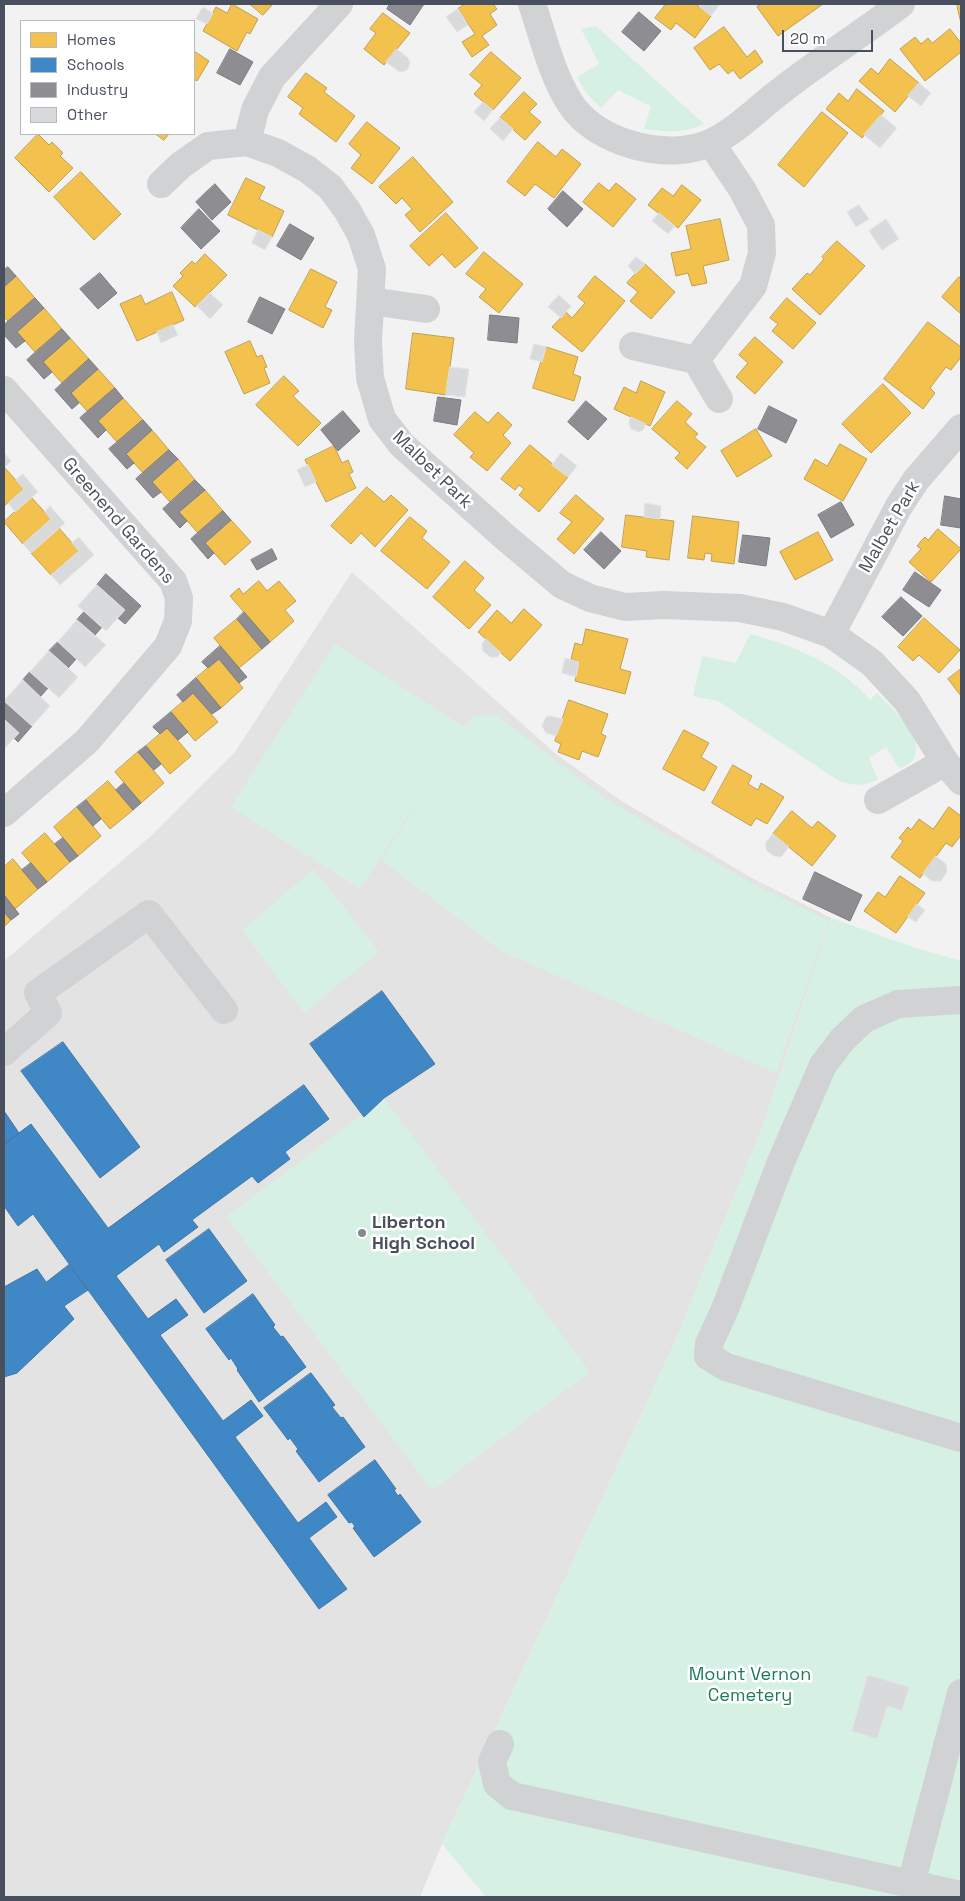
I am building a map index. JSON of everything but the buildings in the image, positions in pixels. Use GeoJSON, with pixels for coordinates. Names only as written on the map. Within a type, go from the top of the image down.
{"type":"FeatureCollection","features":[{"type":"Feature","properties":{"kind":"street"},"geometry":{"type":"LineString","coordinates":[[247,142],[255,110],[272,78],[339,4]]}},
{"type":"Feature","properties":{"kind":"street"},"geometry":{"type":"LineString","coordinates":[[532,4],[558,81],[570,104],[586,122],[615,138],[644,149],[677,152],[711,143],[728,134],[782,89],[901,4]]}},
{"type":"Feature","properties":{"kind":"street","name":"Malbet Park"},"geometry":{"type":"LineString","coordinates":[[162,184],[181,165],[208,146],[247,142],[278,153],[307,170],[330,188],[347,210],[361,235],[372,269],[368,342],[370,378],[382,419],[402,445],[562,585],[590,598],[624,607],[664,605],[740,608],[783,617],[831,634],[872,663],[907,701],[953,771]]}},
{"type":"Feature","properties":{"kind":"street"},"geometry":{"type":"LineString","coordinates":[[696,360],[753,286],[762,253],[761,225],[742,189],[711,143]]}},
{"type":"Feature","properties":{"kind":"street"},"geometry":{"type":"LineString","coordinates":[[371,301],[426,309]]}},
{"type":"Feature","properties":{"kind":"street"},"geometry":{"type":"LineString","coordinates":[[633,346],[696,360],[718,399]]}},
{"type":"Feature","properties":{"kind":"street","name":"Greenend Gardens"},"geometry":{"type":"LineString","coordinates":[[4,390],[173,581],[178,598],[178,621],[168,646],[87,741],[4,813]]}},
{"type":"Feature","properties":{"kind":"street","name":"Malbet Park"},"geometry":{"type":"LineString","coordinates":[[831,634],[899,506],[916,480],[961,428]]}},
{"type":"Feature","properties":{"kind":"street"},"geometry":{"type":"LineString","coordinates":[[878,800],[953,771]]}},
{"type":"Feature","properties":{"kind":"street"},"geometry":{"type":"LineString","coordinates":[[4,1052],[48,1013],[38,994],[149,914],[224,1010]]}},
{"type":"Feature","properties":{"kind":"street"},"geometry":{"type":"LineString","coordinates":[[961,1000],[898,1004],[864,1019],[842,1040],[822,1065],[781,1162],[725,1309],[709,1344],[708,1356],[726,1367],[961,1438]]}},
{"type":"Feature","properties":{"kind":"street"},"geometry":{"type":"LineString","coordinates":[[911,1884],[961,1693]]}},
{"type":"Feature","properties":{"kind":"street"},"geometry":{"type":"LineString","coordinates":[[500,1744],[492,1762],[497,1784],[512,1796],[961,1895]]}},
{"type":"Feature","properties":{"kind":"shaded area","name":"Liberton High School"},"geometry":{"type":"Polygon","coordinates":[[[352,572],[556,754],[620,800],[752,878],[831,918],[764,1123],[675,1342],[442,1844],[420,1897],[4,1897],[4,961],[151,836],[235,752],[352,572]]]}},
{"type":"Feature","properties":{"kind":"green space"},"geometry":{"type":"Polygon","coordinates":[[[596,26],[704,124],[674,131],[644,129],[651,106],[618,90],[601,108],[586,93],[577,77],[599,64],[581,29],[596,26]]]}},
{"type":"Feature","properties":{"kind":"green space"},"geometry":{"type":"Polygon","coordinates":[[[750,634],[783,644],[830,666],[858,687],[870,700],[877,693],[899,716],[913,736],[916,746],[915,755],[910,763],[899,768],[886,747],[869,758],[878,780],[859,785],[839,781],[718,701],[693,696],[702,656],[736,663],[750,634]]]}},
{"type":"Feature","properties":{"kind":"green space"},"geometry":{"type":"Polygon","coordinates":[[[335,644],[464,727],[472,716],[496,715],[606,799],[749,882],[829,921],[776,1073],[501,951],[381,860],[447,755],[360,889],[231,807],[335,644]]]}},
{"type":"Feature","properties":{"kind":"green space"},"geometry":{"type":"Polygon","coordinates":[[[314,869],[379,952],[304,1013],[242,930],[314,869]]]}},
{"type":"Feature","properties":{"kind":"green space","name":"Mount Vernon Cemetery"},"geometry":{"type":"Polygon","coordinates":[[[831,918],[913,947],[961,961],[961,1897],[486,1897],[442,1844],[675,1342],[764,1123],[831,918]]]}},
{"type":"Feature","properties":{"kind":"green space"},"geometry":{"type":"Polygon","coordinates":[[[384,1098],[590,1372],[432,1491],[226,1217],[384,1098]]]}},
{"type":"Feature","properties":{"kind":"place","name":"Liberton High School"},"geometry":{"type":"Point","coordinates":[362,1233]}}]}
